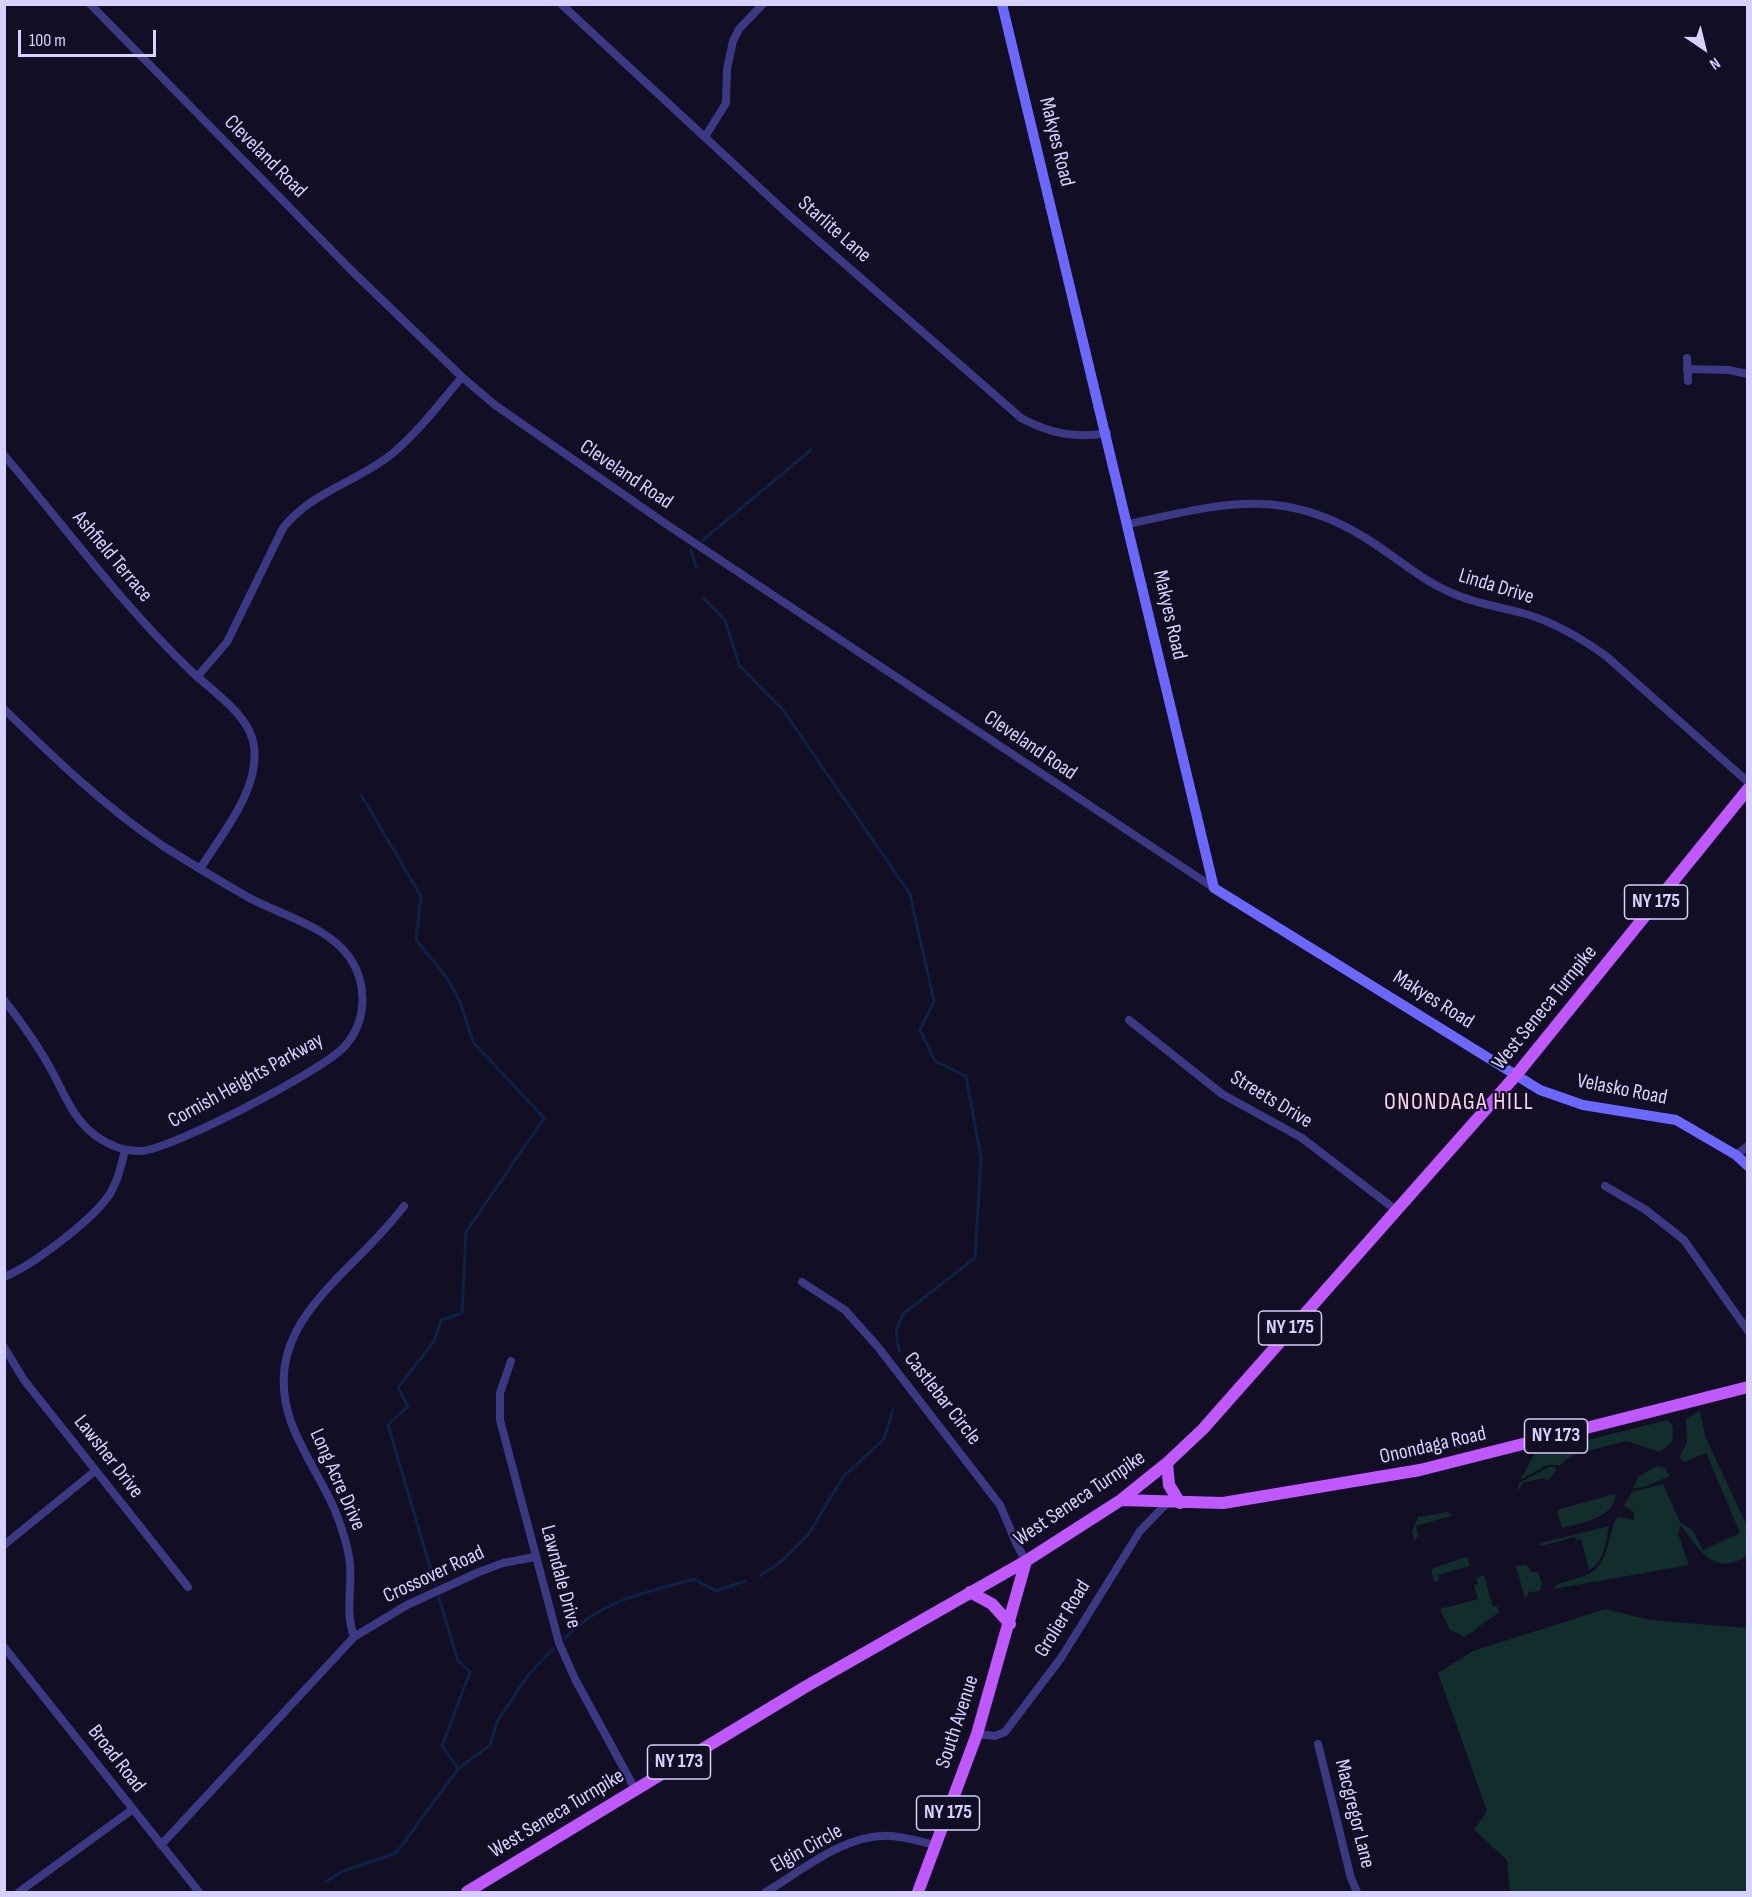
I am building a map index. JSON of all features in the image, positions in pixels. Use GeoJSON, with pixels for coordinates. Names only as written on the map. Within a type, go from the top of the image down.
{"type":"FeatureCollection","features":[{"type":"Feature","properties":{"kind":"main road","name":"West Seneca Turnpike"},"geometry":{"type":"LineString","coordinates":[[467,1893],[635,1789],[1026,1561],[1121,1500],[1167,1463],[1203,1428],[1517,1074],[1748,789]]}},
{"type":"Feature","properties":{"kind":"main road","name":"Onondaga Road"},"geometry":{"type":"LineString","coordinates":[[1121,1500],[1223,1503],[1393,1476],[1748,1387]]}},
{"type":"Feature","properties":{"kind":"main road"},"geometry":{"type":"LineString","coordinates":[[1167,1463],[1169,1485],[1174,1502]]}},
{"type":"Feature","properties":{"kind":"main road","name":"South Avenue"},"geometry":{"type":"LineString","coordinates":[[918,1893],[977,1734],[1026,1561]]}},
{"type":"Feature","properties":{"kind":"main road"},"geometry":{"type":"LineString","coordinates":[[970,1592],[992,1604],[1010,1624]]}},
{"type":"Feature","properties":{"kind":"street","name":"Cleveland Road"},"geometry":{"type":"LineString","coordinates":[[90,4],[352,271],[462,377],[536,435],[675,531],[1214,888]]}},
{"type":"Feature","properties":{"kind":"street","name":"Starlite Lane"},"geometry":{"type":"LineString","coordinates":[[561,4],[791,217],[1021,418],[1058,434],[1088,436],[1107,433]]}},
{"type":"Feature","properties":{"kind":"street"},"geometry":{"type":"LineString","coordinates":[[705,137],[726,103],[727,69],[739,29],[763,4]]}},
{"type":"Feature","properties":{"kind":"street","name":"Makyes Road"},"geometry":{"type":"LineString","coordinates":[[1002,4],[1107,433],[1214,888],[1517,1074]]}},
{"type":"Feature","properties":{"kind":"street"},"geometry":{"type":"LineString","coordinates":[[1687,358],[1688,381]]}},
{"type":"Feature","properties":{"kind":"street"},"geometry":{"type":"LineString","coordinates":[[1687,369],[1728,370],[1748,374]]}},
{"type":"Feature","properties":{"kind":"street"},"geometry":{"type":"LineString","coordinates":[[197,677],[227,642],[283,528],[294,514],[315,497],[393,452],[462,377]]}},
{"type":"Feature","properties":{"kind":"street","name":"Ashfield Terrace"},"geometry":{"type":"LineString","coordinates":[[4,455],[124,602],[197,677],[239,715],[250,733],[255,760],[249,788],[200,869]]}},
{"type":"Feature","properties":{"kind":"street","name":"Linda Drive"},"geometry":{"type":"LineString","coordinates":[[1128,524],[1242,502],[1278,504],[1317,513],[1350,528],[1442,589],[1462,598],[1527,614],[1581,638],[1614,663],[1748,782]]}},
{"type":"Feature","properties":{"kind":"street","name":"Cornish Heights Parkway"},"geometry":{"type":"LineString","coordinates":[[4,709],[89,789],[134,826],[247,897],[334,941],[349,956],[360,976],[363,1004],[355,1031],[344,1048],[319,1066],[190,1136],[150,1150],[125,1150],[97,1136],[81,1122],[23,1025],[4,1000]]}},
{"type":"Feature","properties":{"kind":"street","name":"Streets Drive"},"geometry":{"type":"LineString","coordinates":[[1129,1020],[1222,1094],[1302,1138],[1396,1210]]}},
{"type":"Feature","properties":{"kind":"street","name":"Velasko Road"},"geometry":{"type":"LineString","coordinates":[[1517,1074],[1540,1090],[1583,1105],[1676,1120],[1736,1155],[1748,1166]]}},
{"type":"Feature","properties":{"kind":"street"},"geometry":{"type":"LineString","coordinates":[[1736,1155],[1748,1146]]}},
{"type":"Feature","properties":{"kind":"street"},"geometry":{"type":"LineString","coordinates":[[4,1277],[19,1271],[86,1219],[108,1197],[125,1150]]}},
{"type":"Feature","properties":{"kind":"street"},"geometry":{"type":"LineString","coordinates":[[1605,1186],[1655,1216],[1684,1240],[1748,1331]]}},
{"type":"Feature","properties":{"kind":"street","name":"Long Acre Drive"},"geometry":{"type":"LineString","coordinates":[[354,1637],[348,1620],[350,1565],[342,1528],[291,1422],[283,1380],[285,1359],[292,1334],[304,1317],[379,1237],[404,1206]]}},
{"type":"Feature","properties":{"kind":"street","name":"Castlebar Circle"},"geometry":{"type":"LineString","coordinates":[[802,1282],[845,1310],[878,1347],[1000,1505],[1026,1561]]}},
{"type":"Feature","properties":{"kind":"street","name":"Lawsher Drive"},"geometry":{"type":"LineString","coordinates":[[4,1347],[24,1380],[188,1587]]}},
{"type":"Feature","properties":{"kind":"street","name":"Lawndale Drive"},"geometry":{"type":"LineString","coordinates":[[511,1360],[500,1393],[500,1420],[559,1644],[575,1679],[635,1789]]}},
{"type":"Feature","properties":{"kind":"street"},"geometry":{"type":"LineString","coordinates":[[4,1545],[95,1471]]}},
{"type":"Feature","properties":{"kind":"street","name":"Grolier Road"},"geometry":{"type":"LineString","coordinates":[[977,1734],[995,1736],[1005,1732],[1061,1658],[1140,1530],[1174,1502]]}},
{"type":"Feature","properties":{"kind":"street","name":"Crossover Road"},"geometry":{"type":"LineString","coordinates":[[354,1637],[407,1605],[479,1572],[503,1563],[535,1557]]}},
{"type":"Feature","properties":{"kind":"street"},"geometry":{"type":"LineString","coordinates":[[161,1845],[354,1637]]}},
{"type":"Feature","properties":{"kind":"street","name":"Broad Road"},"geometry":{"type":"LineString","coordinates":[[4,1647],[199,1893]]}},
{"type":"Feature","properties":{"kind":"street","name":"Macgregor Lane"},"geometry":{"type":"LineString","coordinates":[[1318,1744],[1351,1878],[1357,1893]]}},
{"type":"Feature","properties":{"kind":"street"},"geometry":{"type":"LineString","coordinates":[[19,1893],[133,1809]]}},
{"type":"Feature","properties":{"kind":"street","name":"Elgin Circle"},"geometry":{"type":"LineString","coordinates":[[766,1893],[815,1862],[856,1842],[873,1837],[892,1836],[936,1845]]}},
{"type":"Feature","properties":{"kind":"green space"},"geometry":{"type":"Polygon","coordinates":[[[1700,1411],[1705,1436],[1747,1526],[1747,1555],[1736,1562],[1726,1564],[1708,1558],[1681,1525],[1678,1534],[1689,1565],[1553,1589],[1562,1582],[1594,1571],[1599,1565],[1604,1558],[1618,1517],[1634,1520],[1634,1512],[1624,1506],[1632,1492],[1663,1484],[1680,1522],[1693,1531],[1703,1550],[1740,1533],[1706,1453],[1684,1462],[1679,1458],[1687,1442],[1686,1419],[1700,1411]]]}},
{"type":"Feature","properties":{"kind":"green space"},"geometry":{"type":"Polygon","coordinates":[[[1668,1420],[1673,1427],[1672,1442],[1659,1452],[1627,1441],[1574,1454],[1560,1465],[1547,1465],[1520,1480],[1535,1453],[1668,1420]]]}},
{"type":"Feature","properties":{"kind":"green space"},"geometry":{"type":"Polygon","coordinates":[[[1657,1466],[1665,1468],[1670,1476],[1644,1487],[1633,1488],[1639,1476],[1657,1466]]]}},
{"type":"Feature","properties":{"kind":"green space"},"geometry":{"type":"Polygon","coordinates":[[[1549,1467],[1555,1467],[1556,1470],[1548,1481],[1543,1478],[1523,1483],[1518,1491],[1519,1483],[1549,1467]]]}},
{"type":"Feature","properties":{"kind":"green space"},"geometry":{"type":"Polygon","coordinates":[[[1614,1494],[1616,1496],[1613,1504],[1602,1515],[1562,1528],[1557,1510],[1614,1494]]]}},
{"type":"Feature","properties":{"kind":"green space"},"geometry":{"type":"Polygon","coordinates":[[[1448,1512],[1451,1516],[1416,1526],[1418,1535],[1415,1541],[1412,1532],[1418,1517],[1448,1512]]]}},
{"type":"Feature","properties":{"kind":"green space"},"geometry":{"type":"Polygon","coordinates":[[[1609,1526],[1601,1557],[1589,1570],[1581,1539],[1576,1540],[1575,1537],[1541,1546],[1540,1543],[1609,1526]]]}},
{"type":"Feature","properties":{"kind":"green space"},"geometry":{"type":"Polygon","coordinates":[[[1468,1558],[1469,1566],[1438,1575],[1439,1580],[1434,1582],[1431,1569],[1468,1558]]]}},
{"type":"Feature","properties":{"kind":"green space"},"geometry":{"type":"Polygon","coordinates":[[[1526,1565],[1532,1572],[1538,1572],[1542,1583],[1540,1591],[1529,1592],[1525,1599],[1516,1566],[1526,1565]]]}},
{"type":"Feature","properties":{"kind":"green space"},"geometry":{"type":"Polygon","coordinates":[[[1484,1575],[1493,1607],[1497,1606],[1499,1612],[1465,1637],[1450,1630],[1440,1609],[1478,1599],[1474,1585],[1478,1584],[1476,1578],[1484,1575]]]}},
{"type":"Feature","properties":{"kind":"green space"},"geometry":{"type":"Polygon","coordinates":[[[1605,1609],[1650,1620],[1747,1628],[1747,1892],[1510,1892],[1507,1860],[1474,1830],[1487,1811],[1438,1673],[1473,1651],[1605,1609]]]}},
{"type":"Feature","properties":{"kind":"waterway"},"geometry":{"type":"LineString","coordinates":[[703,540],[811,450]]}},
{"type":"Feature","properties":{"kind":"waterway"},"geometry":{"type":"LineString","coordinates":[[691,550],[696,568]]}},
{"type":"Feature","properties":{"kind":"waterway"},"geometry":{"type":"LineString","coordinates":[[703,598],[725,620],[739,665],[783,710],[910,894],[934,1001],[920,1030],[935,1061],[966,1076],[981,1158],[975,1258],[903,1314],[896,1331],[899,1351]]}},
{"type":"Feature","properties":{"kind":"waterway"},"geometry":{"type":"LineString","coordinates":[[361,795],[421,896],[416,940],[447,978],[460,1002],[473,1042],[544,1118],[466,1232],[462,1313],[441,1320],[434,1341],[398,1388],[408,1406],[388,1425],[435,1584]]}},
{"type":"Feature","properties":{"kind":"waterway"},"geometry":{"type":"LineString","coordinates":[[760,1576],[783,1560],[808,1535],[843,1477],[884,1439],[893,1410]]}},
{"type":"Feature","properties":{"kind":"waterway"},"geometry":{"type":"LineString","coordinates":[[565,1638],[593,1615],[609,1606],[641,1594],[694,1579],[716,1591],[745,1581]]}},
{"type":"Feature","properties":{"kind":"waterway"},"geometry":{"type":"LineString","coordinates":[[439,1598],[458,1661],[470,1672],[442,1746],[458,1769]]}},
{"type":"Feature","properties":{"kind":"waterway"},"geometry":{"type":"LineString","coordinates":[[327,1881],[341,1872],[396,1853],[458,1769],[490,1745],[497,1722],[528,1675],[553,1649]]}},
{"type":"Feature","properties":{"kind":"district","name":"ONONDAGA HILL"},"geometry":{"type":"Point","coordinates":[1459,1103]}}]}
